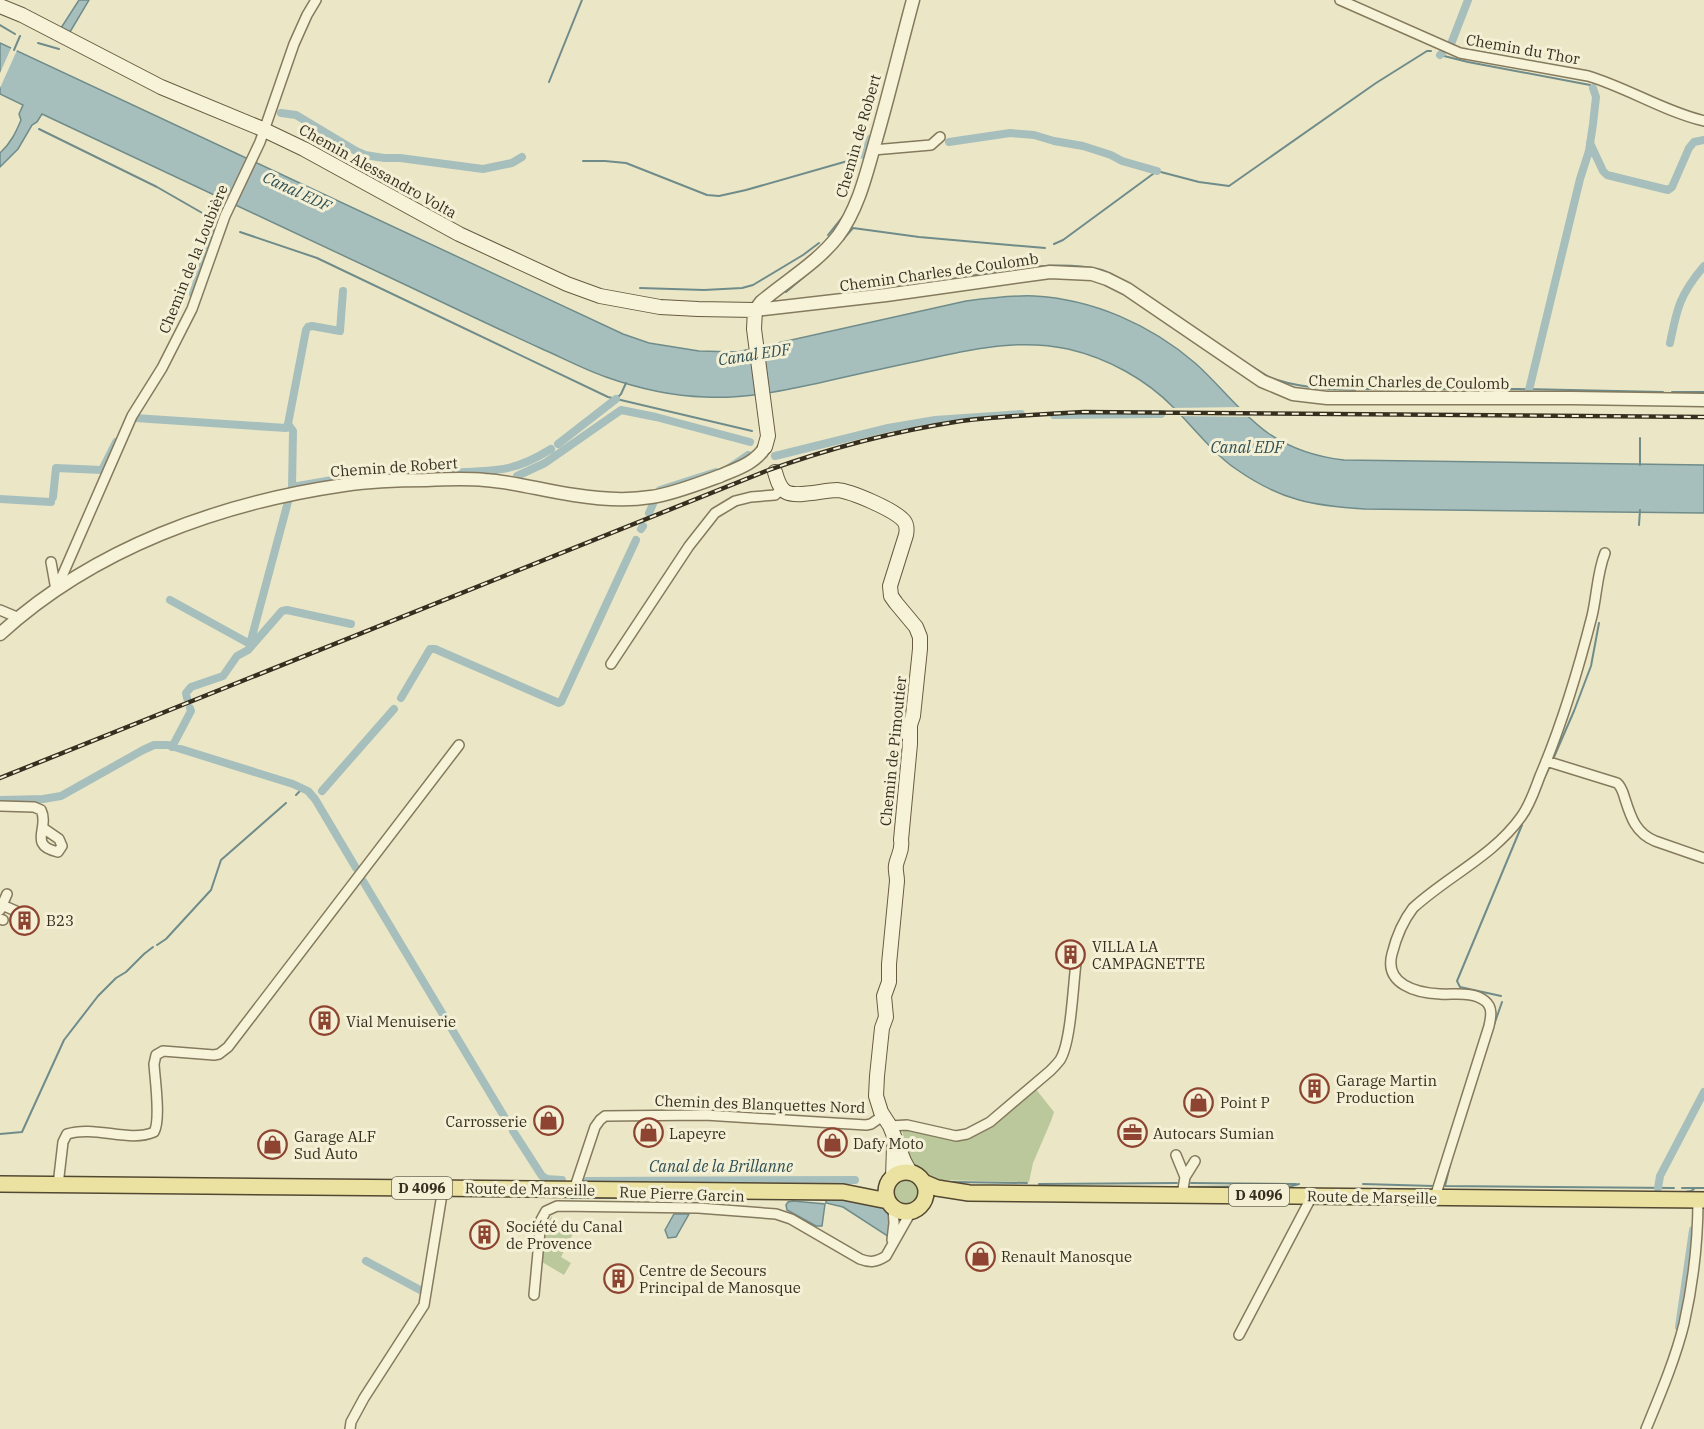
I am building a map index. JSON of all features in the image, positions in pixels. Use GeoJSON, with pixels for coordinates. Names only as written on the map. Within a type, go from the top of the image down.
{"type":"FeatureCollection","features":[{"type":"Feature","properties":{"kind":"main road","name":"Chemin Alessandro Volta"},"geometry":{"type":"LineString","coordinates":[[0,6],[262,136],[315,154],[459,234],[567,284],[600,296],[660,307],[755,310]]}},
{"type":"Feature","properties":{"kind":"main road"},"geometry":{"type":"LineString","coordinates":[[755,310],[754,329],[768,441],[761,448],[774,468],[782,489]]}},
{"type":"Feature","properties":{"kind":"main road","name":"Chemin de Pimoutier"},"geometry":{"type":"LineString","coordinates":[[782,489],[794,494],[836,490],[848,492],[869,500],[895,515],[905,523],[907,528],[891,577],[890,591],[896,603],[919,633],[920,649],[913,716],[910,725],[902,845],[896,869],[890,976],[884,992],[885,1017],[876,1096],[910,1172]]}},
{"type":"Feature","properties":{"kind":"main road","name":"Chemin de Pimoutier"},"geometry":{"type":"LineString","coordinates":[[889,1126],[890,1180]]}},
{"type":"Feature","properties":{"kind":"main road"},"geometry":{"type":"LineString","coordinates":[[903,1172],[910,1172],[923,1182],[925,1194],[917,1207],[904,1211],[891,1204],[886,1190],[890,1180],[903,1172]]}},
{"type":"Feature","properties":{"kind":"main road","name":"Route de Marseille"},"geometry":{"type":"LineString","coordinates":[[843,1192],[890,1180]]}},
{"type":"Feature","properties":{"kind":"main road","name":"Route de Marseille"},"geometry":{"type":"LineString","coordinates":[[923,1182],[937,1188],[969,1193],[1701,1200]]}},
{"type":"Feature","properties":{"kind":"main road","name":"Route de Marseille"},"geometry":{"type":"LineString","coordinates":[[0,1184],[843,1192],[865,1195],[891,1204]]}},
{"type":"Feature","properties":{"kind":"main road","name":"Route de Marseille"},"geometry":{"type":"LineString","coordinates":[[917,1207],[935,1198],[969,1193]]}},
{"type":"Feature","properties":{"kind":"street","name":"Chemin de la Loubière"},"geometry":{"type":"LineString","coordinates":[[56,590],[132,416],[167,358],[192,309],[225,216],[262,136],[297,36],[316,0]]}},
{"type":"Feature","properties":{"kind":"street","name":"Chemin de Robert"},"geometry":{"type":"LineString","coordinates":[[755,310],[761,302],[819,257],[838,235],[854,208],[873,150],[913,0]]}},
{"type":"Feature","properties":{"kind":"street","name":"Chemin du Thor"},"geometry":{"type":"LineString","coordinates":[[1340,0],[1460,53],[1588,76],[1679,114],[1704,121]]}},
{"type":"Feature","properties":{"kind":"street"},"geometry":{"type":"LineString","coordinates":[[873,150],[931,145],[940,137]]}},
{"type":"Feature","properties":{"kind":"street","name":"Chemin Charles de Coulomb"},"geometry":{"type":"LineString","coordinates":[[755,310],[1039,273],[1083,273],[1107,279],[1127,289],[1255,377],[1293,394],[1327,398],[1704,400]]}},
{"type":"Feature","properties":{"kind":"street"},"geometry":{"type":"LineString","coordinates":[[776,290],[780,304],[789,307]]}},
{"type":"Feature","properties":{"kind":"street","name":"Chemin de Robert"},"geometry":{"type":"LineString","coordinates":[[0,634],[56,590],[110,557],[176,527],[220,513],[314,490],[362,482],[476,479],[574,495],[608,499],[639,499],[654,497],[711,479],[755,459],[761,448]]}},
{"type":"Feature","properties":{"kind":"street"},"geometry":{"type":"LineString","coordinates":[[611,664],[689,546],[715,513],[735,501],[751,497],[772,496],[778,494],[782,489]]}},
{"type":"Feature","properties":{"kind":"street"},"geometry":{"type":"LineString","coordinates":[[1434,1197],[1489,1026],[1491,1011],[1487,1002],[1476,996],[1436,994],[1404,985],[1391,972],[1392,952],[1404,921],[1413,908],[1495,846],[1521,818],[1546,761],[1592,617],[1605,553]]}},
{"type":"Feature","properties":{"kind":"street"},"geometry":{"type":"LineString","coordinates":[[51,562],[56,590]]}},
{"type":"Feature","properties":{"kind":"street"},"geometry":{"type":"LineString","coordinates":[[0,610],[19,618]]}},
{"type":"Feature","properties":{"kind":"street"},"geometry":{"type":"LineString","coordinates":[[58,1185],[63,1142],[67,1134],[82,1131],[141,1135],[154,1132],[158,1119],[154,1059],[156,1055],[163,1051],[214,1055],[228,1047],[459,745]]}},
{"type":"Feature","properties":{"kind":"street"},"geometry":{"type":"LineString","coordinates":[[1546,761],[1617,783],[1622,789],[1631,819],[1640,831],[1648,837],[1704,858]]}},
{"type":"Feature","properties":{"kind":"street"},"geometry":{"type":"LineString","coordinates":[[0,806],[39,808],[44,815],[40,837],[42,844],[57,852]]}},
{"type":"Feature","properties":{"kind":"street"},"geometry":{"type":"LineString","coordinates":[[7,894],[1,908],[16,911]]}},
{"type":"Feature","properties":{"kind":"street"},"geometry":{"type":"LineString","coordinates":[[889,1126],[907,1125],[956,1136],[970,1133],[990,1122],[1059,1061],[1068,1031],[1076,963]]}},
{"type":"Feature","properties":{"kind":"street","name":"Chemin des Blanquettes Nord"},"geometry":{"type":"LineString","coordinates":[[574,1190],[596,1127],[605,1116],[705,1115],[889,1126]]}},
{"type":"Feature","properties":{"kind":"street"},"geometry":{"type":"LineString","coordinates":[[1176,1155],[1185,1178]]}},
{"type":"Feature","properties":{"kind":"street"},"geometry":{"type":"LineString","coordinates":[[1182,1195],[1185,1178],[1195,1161]]}},
{"type":"Feature","properties":{"kind":"street"},"geometry":{"type":"LineString","coordinates":[[350,1429],[351,1422],[364,1398],[424,1305],[443,1188]]}},
{"type":"Feature","properties":{"kind":"street"},"geometry":{"type":"LineString","coordinates":[[1239,1335],[1312,1196]]}},
{"type":"Feature","properties":{"kind":"street"},"geometry":{"type":"LineString","coordinates":[[1647,1429],[1683,1325],[1701,1200]]}},
{"type":"Feature","properties":{"kind":"street"},"geometry":{"type":"LineString","coordinates":[[888,1253],[894,1229],[891,1204]]}},
{"type":"Feature","properties":{"kind":"street","name":"Rue Pierre Garcin"},"geometry":{"type":"LineString","coordinates":[[534,1294],[541,1220],[551,1207],[560,1205],[698,1208],[776,1214],[787,1217],[863,1260],[876,1261],[884,1258],[888,1253]]}},
{"type":"Feature","properties":{"kind":"street"},"geometry":{"type":"LineString","coordinates":[[888,1253],[917,1207]]}},
{"type":"Feature","properties":{"kind":"green space"},"geometry":{"type":"Polygon","coordinates":[[[1035,1088],[1054,1112],[1033,1163],[1029,1182],[935,1180],[911,1162],[902,1130],[967,1139],[984,1131],[1035,1088]]]}},
{"type":"Feature","properties":{"kind":"green space"},"geometry":{"type":"Polygon","coordinates":[[[906,1178],[916,1182],[920,1192],[916,1202],[906,1206],[896,1202],[892,1192],[896,1182],[906,1178]]]}},
{"type":"Feature","properties":{"kind":"green space"},"geometry":{"type":"Polygon","coordinates":[[[552,1216],[553,1224],[578,1224],[561,1257],[571,1263],[564,1275],[542,1262],[545,1225],[552,1216]]]}},
{"type":"Feature","properties":{"kind":"water"},"geometry":{"type":"Polygon","coordinates":[[[79,0],[89,0],[70,32],[61,28],[79,0]]]}},
{"type":"Feature","properties":{"kind":"water","name":"Canal EDF"},"geometry":{"type":"Polygon","coordinates":[[[0,43],[623,334],[649,343],[699,351],[737,352],[966,301],[1017,296],[1056,298],[1099,308],[1160,337],[1195,363],[1268,433],[1304,451],[1344,460],[1704,465],[1704,513],[1365,509],[1313,503],[1267,488],[1228,463],[1163,398],[1125,371],[1083,353],[1051,346],[1017,345],[983,348],[748,396],[692,396],[630,385],[589,370],[42,114],[32,125],[18,149],[0,167],[0,153],[17,129],[23,105],[0,94],[0,43]]]}},
{"type":"Feature","properties":{"kind":"water"},"geometry":{"type":"Polygon","coordinates":[[[826,1198],[859,1199],[885,1207],[890,1218],[889,1237],[843,1207],[826,1203],[826,1198]]]}},
{"type":"Feature","properties":{"kind":"water"},"geometry":{"type":"Polygon","coordinates":[[[788,1202],[825,1204],[822,1226],[816,1226],[787,1210],[788,1202]]]}},
{"type":"Feature","properties":{"kind":"water"},"geometry":{"type":"Polygon","coordinates":[[[674,1214],[689,1214],[676,1237],[668,1238],[665,1230],[674,1214]]]}},
{"type":"Feature","properties":{"kind":"pier"},"geometry":{"type":"Polygon","coordinates":[[[12,46],[18,48],[0,88],[0,73],[12,46]]]}},
{"type":"Feature","properties":{"kind":"pier"},"geometry":{"type":"Polygon","coordinates":[[[1244,407],[1254,417],[1177,416],[1169,408],[1244,407]]]}},
{"type":"Feature","properties":{"kind":"waterway"},"geometry":{"type":"LineString","coordinates":[[549,82],[582,0]]}},
{"type":"Feature","properties":{"kind":"waterway"},"geometry":{"type":"LineString","coordinates":[[1451,44],[1468,0]]}},
{"type":"Feature","properties":{"kind":"waterway"},"geometry":{"type":"LineString","coordinates":[[0,25],[15,34]]}},
{"type":"Feature","properties":{"kind":"waterway"},"geometry":{"type":"LineString","coordinates":[[14,50],[20,36]]}},
{"type":"Feature","properties":{"kind":"waterway"},"geometry":{"type":"LineString","coordinates":[[38,43],[59,49]]}},
{"type":"Feature","properties":{"kind":"waterway"},"geometry":{"type":"LineString","coordinates":[[1054,244],[1063,240],[1157,171],[1199,182],[1229,186],[1376,83],[1427,51],[1431,51]]}},
{"type":"Feature","properties":{"kind":"waterway"},"geometry":{"type":"LineString","coordinates":[[1440,55],[1590,85],[1593,88]]}},
{"type":"Feature","properties":{"kind":"waterway"},"geometry":{"type":"LineString","coordinates":[[1529,390],[1580,179],[1589,151],[1596,97],[1593,88]]}},
{"type":"Feature","properties":{"kind":"waterway"},"geometry":{"type":"LineString","coordinates":[[281,113],[296,115],[365,155],[483,169],[512,163],[522,157]]}},
{"type":"Feature","properties":{"kind":"waterway"},"geometry":{"type":"LineString","coordinates":[[39,129],[157,187],[211,218]]}},
{"type":"Feature","properties":{"kind":"waterway"},"geometry":{"type":"LineString","coordinates":[[949,142],[1010,133],[1034,135],[1083,146],[1157,171]]}},
{"type":"Feature","properties":{"kind":"waterway"},"geometry":{"type":"LineString","coordinates":[[865,156],[870,139]]}},
{"type":"Feature","properties":{"kind":"waterway"},"geometry":{"type":"LineString","coordinates":[[1590,143],[1607,175],[1668,190],[1672,187],[1689,148],[1694,142],[1704,140]]}},
{"type":"Feature","properties":{"kind":"waterway"},"geometry":{"type":"LineString","coordinates":[[583,161],[626,163],[707,195],[719,196],[865,156]]}},
{"type":"Feature","properties":{"kind":"waterway"},"geometry":{"type":"LineString","coordinates":[[828,235],[844,215]]}},
{"type":"Feature","properties":{"kind":"waterway"},"geometry":{"type":"LineString","coordinates":[[193,294],[216,224]]}},
{"type":"Feature","properties":{"kind":"waterway"},"geometry":{"type":"LineString","coordinates":[[839,244],[853,228],[919,237],[1045,248]]}},
{"type":"Feature","properties":{"kind":"waterway"},"geometry":{"type":"LineString","coordinates":[[240,232],[317,258],[608,397],[752,431]]}},
{"type":"Feature","properties":{"kind":"waterway"},"geometry":{"type":"LineString","coordinates":[[640,288],[704,290],[742,288],[753,285],[819,243]]}},
{"type":"Feature","properties":{"kind":"waterway"},"geometry":{"type":"LineString","coordinates":[[816,267],[829,255]]}},
{"type":"Feature","properties":{"kind":"waterway"},"geometry":{"type":"LineString","coordinates":[[933,282],[1038,266],[1059,265],[1098,269],[1123,281]]}},
{"type":"Feature","properties":{"kind":"waterway"},"geometry":{"type":"LineString","coordinates":[[1670,343],[1681,302],[1704,266]]}},
{"type":"Feature","properties":{"kind":"waterway"},"geometry":{"type":"LineString","coordinates":[[786,292],[811,271]]}},
{"type":"Feature","properties":{"kind":"waterway"},"geometry":{"type":"LineString","coordinates":[[864,291],[921,284]]}},
{"type":"Feature","properties":{"kind":"waterway"},"geometry":{"type":"LineString","coordinates":[[292,488],[293,431],[288,424],[306,330],[312,326],[340,331],[343,291]]}},
{"type":"Feature","properties":{"kind":"waterway"},"geometry":{"type":"LineString","coordinates":[[1248,364],[1269,377],[1300,386],[1355,390]]}},
{"type":"Feature","properties":{"kind":"waterway"},"geometry":{"type":"LineString","coordinates":[[616,399],[626,383]]}},
{"type":"Feature","properties":{"kind":"waterway"},"geometry":{"type":"LineString","coordinates":[[1366,389],[1663,392]]}},
{"type":"Feature","properties":{"kind":"waterway"},"geometry":{"type":"LineString","coordinates":[[1672,392],[1704,392]]}},
{"type":"Feature","properties":{"kind":"waterway"},"geometry":{"type":"LineString","coordinates":[[558,444],[616,399]]}},
{"type":"Feature","properties":{"kind":"waterway"},"geometry":{"type":"LineString","coordinates":[[517,476],[545,463],[621,410],[750,442]]}},
{"type":"Feature","properties":{"kind":"waterway"},"geometry":{"type":"LineString","coordinates":[[775,456],[888,428],[935,420],[1021,414]]}},
{"type":"Feature","properties":{"kind":"waterway"},"geometry":{"type":"LineString","coordinates":[[1054,415],[1161,414]]}},
{"type":"Feature","properties":{"kind":"waterway"},"geometry":{"type":"LineString","coordinates":[[135,418],[286,428],[288,424]]}},
{"type":"Feature","properties":{"kind":"waterway"},"geometry":{"type":"LineString","coordinates":[[1640,438],[1640,465]]}},
{"type":"Feature","properties":{"kind":"waterway"},"geometry":{"type":"LineString","coordinates":[[53,497],[56,468],[102,470],[116,442]]}},
{"type":"Feature","properties":{"kind":"waterway"},"geometry":{"type":"LineString","coordinates":[[440,473],[510,468],[536,458],[551,449]]}},
{"type":"Feature","properties":{"kind":"waterway"},"geometry":{"type":"LineString","coordinates":[[729,468],[748,455]]}},
{"type":"Feature","properties":{"kind":"waterway"},"geometry":{"type":"LineString","coordinates":[[660,490],[716,472]]}},
{"type":"Feature","properties":{"kind":"waterway"},"geometry":{"type":"LineString","coordinates":[[410,474],[432,473]]}},
{"type":"Feature","properties":{"kind":"waterway"},"geometry":{"type":"LineString","coordinates":[[292,487],[361,475],[397,474]]}},
{"type":"Feature","properties":{"kind":"waterway"},"geometry":{"type":"LineString","coordinates":[[250,644],[289,498]]}},
{"type":"Feature","properties":{"kind":"waterway"},"geometry":{"type":"LineString","coordinates":[[0,499],[51,502]]}},
{"type":"Feature","properties":{"kind":"waterway"},"geometry":{"type":"LineString","coordinates":[[649,513],[653,504]]}},
{"type":"Feature","properties":{"kind":"waterway"},"geometry":{"type":"LineString","coordinates":[[1639,525],[1640,510]]}},
{"type":"Feature","properties":{"kind":"waterway"},"geometry":{"type":"LineString","coordinates":[[401,698],[430,649],[435,649],[561,702],[636,540]]}},
{"type":"Feature","properties":{"kind":"waterway"},"geometry":{"type":"LineString","coordinates":[[170,600],[250,644]]}},
{"type":"Feature","properties":{"kind":"waterway"},"geometry":{"type":"LineString","coordinates":[[187,698],[186,693],[191,687],[223,676],[237,656],[248,650],[282,611],[287,610],[351,624]]}},
{"type":"Feature","properties":{"kind":"waterway"},"geometry":{"type":"LineString","coordinates":[[1554,757],[1591,666],[1599,623]]}},
{"type":"Feature","properties":{"kind":"waterway"},"geometry":{"type":"LineString","coordinates":[[172,747],[191,711],[190,708]]}},
{"type":"Feature","properties":{"kind":"waterway"},"geometry":{"type":"LineString","coordinates":[[322,791],[394,709]]}},
{"type":"Feature","properties":{"kind":"waterway","name":"Canal de la Brillanne"},"geometry":{"type":"LineString","coordinates":[[0,800],[43,799],[61,796],[143,750],[154,745],[168,745],[293,784],[308,791],[356,868]]}},
{"type":"Feature","properties":{"kind":"waterway"},"geometry":{"type":"LineString","coordinates":[[1541,785],[1549,768]]}},
{"type":"Feature","properties":{"kind":"waterway"},"geometry":{"type":"LineString","coordinates":[[296,795],[303,788]]}},
{"type":"Feature","properties":{"kind":"waterway"},"geometry":{"type":"LineString","coordinates":[[157,945],[166,939],[211,890],[221,860],[286,803]]}},
{"type":"Feature","properties":{"kind":"waterway"},"geometry":{"type":"LineString","coordinates":[[1501,996],[1460,987],[1457,981],[1522,825]]}},
{"type":"Feature","properties":{"kind":"waterway","name":"Canal de la Brillanne"},"geometry":{"type":"LineString","coordinates":[[363,881],[508,1123]]}},
{"type":"Feature","properties":{"kind":"waterway"},"geometry":{"type":"LineString","coordinates":[[0,1134],[22,1132],[64,1040],[98,996],[153,947]]}},
{"type":"Feature","properties":{"kind":"waterway"},"geometry":{"type":"LineString","coordinates":[[1494,1025],[1502,1002]]}},
{"type":"Feature","properties":{"kind":"waterway"},"geometry":{"type":"LineString","coordinates":[[1658,1188],[1660,1176],[1704,1092]]}},
{"type":"Feature","properties":{"kind":"waterway","name":"Canal de la Brillanne"},"geometry":{"type":"LineString","coordinates":[[513,1131],[542,1176],[547,1179],[562,1180]]}},
{"type":"Feature","properties":{"kind":"waterway"},"geometry":{"type":"LineString","coordinates":[[1451,1161],[1445,1186],[1674,1188]]}},
{"type":"Feature","properties":{"kind":"waterway","name":"Canal de la Brillanne"},"geometry":{"type":"LineString","coordinates":[[794,1185],[796,1180]]}},
{"type":"Feature","properties":{"kind":"waterway","name":"Canal de la Brillanne"},"geometry":{"type":"LineString","coordinates":[[587,1181],[855,1180]]}},
{"type":"Feature","properties":{"kind":"waterway"},"geometry":{"type":"LineString","coordinates":[[953,1182],[1027,1183]]}},
{"type":"Feature","properties":{"kind":"waterway"},"geometry":{"type":"LineString","coordinates":[[1039,1184],[1177,1183]]}},
{"type":"Feature","properties":{"kind":"waterway"},"geometry":{"type":"LineString","coordinates":[[1191,1183],[1296,1184]]}},
{"type":"Feature","properties":{"kind":"waterway"},"geometry":{"type":"LineString","coordinates":[[1185,1187],[1292,1186],[1299,1184]]}},
{"type":"Feature","properties":{"kind":"waterway"},"geometry":{"type":"LineString","coordinates":[[1363,1184],[1434,1186]]}},
{"type":"Feature","properties":{"kind":"waterway"},"geometry":{"type":"LineString","coordinates":[[1080,1187],[1179,1187]]}},
{"type":"Feature","properties":{"kind":"waterway"},"geometry":{"type":"LineString","coordinates":[[1682,1188],[1704,1188]]}},
{"type":"Feature","properties":{"kind":"waterway"},"geometry":{"type":"LineString","coordinates":[[1679,1193],[1694,1189]]}},
{"type":"Feature","properties":{"kind":"waterway"},"geometry":{"type":"LineString","coordinates":[[1446,1190],[1527,1191]]}},
{"type":"Feature","properties":{"kind":"waterway"},"geometry":{"type":"LineString","coordinates":[[571,1198],[667,1198]]}},
{"type":"Feature","properties":{"kind":"waterway"},"geometry":{"type":"LineString","coordinates":[[796,1199],[829,1200]]}},
{"type":"Feature","properties":{"kind":"waterway"},"geometry":{"type":"LineString","coordinates":[[1679,1327],[1693,1230]]}},
{"type":"Feature","properties":{"kind":"waterway"},"geometry":{"type":"LineString","coordinates":[[366,1261],[422,1291]]}},
{"type":"Feature","properties":{"kind":"railway"},"geometry":{"type":"LineString","coordinates":[[0,778],[766,471],[887,435],[976,419],[1084,412],[1704,417]]}},
{"type":"Feature","properties":{"kind":"place","name":"B23"},"geometry":{"type":"Point","coordinates":[25,920]}},
{"type":"Feature","properties":{"kind":"place","name":"VILLA LA CAMPAGNETTE"},"geometry":{"type":"Point","coordinates":[1071,955]}},
{"type":"Feature","properties":{"kind":"place","name":"Vial Menuiserie"},"geometry":{"type":"Point","coordinates":[325,1021]}},
{"type":"Feature","properties":{"kind":"place","name":"Garage Martin Production"},"geometry":{"type":"Point","coordinates":[1315,1089]}},
{"type":"Feature","properties":{"kind":"place","name":"Point P"},"geometry":{"type":"Point","coordinates":[1199,1102]}},
{"type":"Feature","properties":{"kind":"place","name":"Carrosserie"},"geometry":{"type":"Point","coordinates":[548,1121]}},
{"type":"Feature","properties":{"kind":"place","name":"Lapeyre"},"geometry":{"type":"Point","coordinates":[648,1133]}},
{"type":"Feature","properties":{"kind":"place","name":"Autocars Sumian"},"geometry":{"type":"Point","coordinates":[1132,1133]}},
{"type":"Feature","properties":{"kind":"place","name":"Dafy Moto"},"geometry":{"type":"Point","coordinates":[832,1143]}},
{"type":"Feature","properties":{"kind":"place","name":"Garage ALF Sud Auto"},"geometry":{"type":"Point","coordinates":[273,1145]}},
{"type":"Feature","properties":{"kind":"place","name":"Société du Canal de Provence"},"geometry":{"type":"Point","coordinates":[485,1235]}},
{"type":"Feature","properties":{"kind":"place","name":"Renault Manosque"},"geometry":{"type":"Point","coordinates":[980,1256]}},
{"type":"Feature","properties":{"kind":"place","name":"Centre de Secours Principal de Manosque"},"geometry":{"type":"Point","coordinates":[618,1279]}}]}
